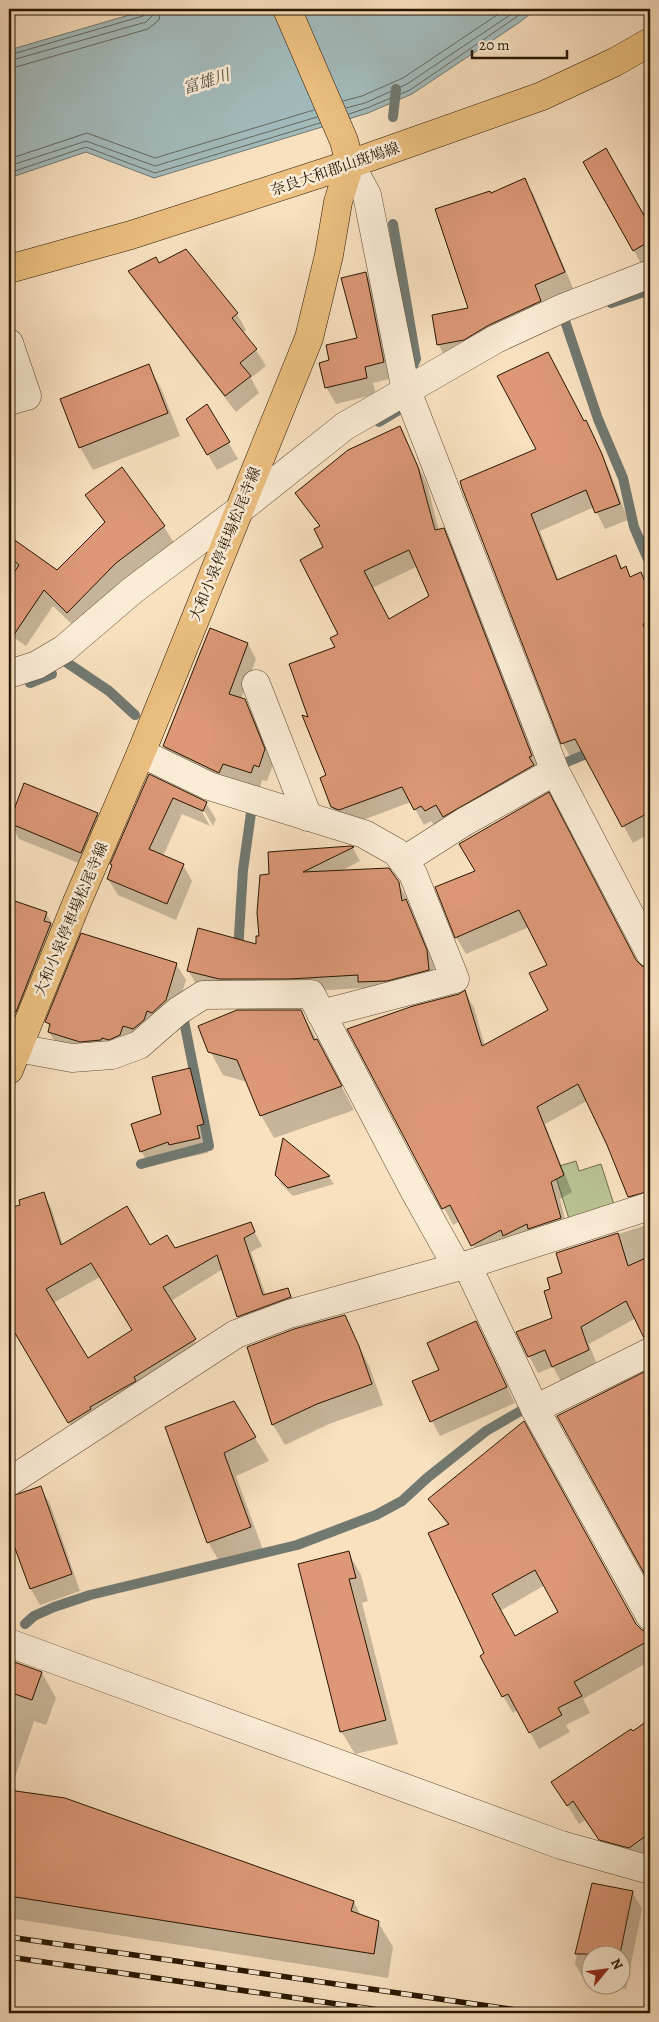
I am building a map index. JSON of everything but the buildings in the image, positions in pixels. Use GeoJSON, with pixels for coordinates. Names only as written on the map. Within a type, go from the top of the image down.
{"type":"FeatureCollection","features":[{"type":"Feature","properties":{"kind":"main road"},"geometry":{"type":"LineString","coordinates":[[287,9],[347,153]]}},
{"type":"Feature","properties":{"kind":"main road","name":"奈良大和郡山斑鳩線"},"geometry":{"type":"LineString","coordinates":[[9,269],[131,235],[347,153],[542,96],[614,62],[650,42]]}},
{"type":"Feature","properties":{"kind":"main road","name":"大和小泉停車場松尾寺線"},"geometry":{"type":"LineString","coordinates":[[12,1056],[141,753],[309,338],[329,255],[347,153]]}},
{"type":"Feature","properties":{"kind":"street"},"geometry":{"type":"LineString","coordinates":[[347,153],[367,195],[407,389],[555,771],[650,952]]}},
{"type":"Feature","properties":{"kind":"street"},"geometry":{"type":"LineString","coordinates":[[9,674],[37,665],[64,649],[133,590],[238,511],[345,426],[496,339],[565,307],[650,274]]}},
{"type":"Feature","properties":{"kind":"street"},"geometry":{"type":"LineString","coordinates":[[9,343],[27,396],[9,401]]}},
{"type":"Feature","properties":{"kind":"street"},"geometry":{"type":"LineString","coordinates":[[256,684],[308,817]]}},
{"type":"Feature","properties":{"kind":"street"},"geometry":{"type":"LineString","coordinates":[[141,753],[209,786],[364,834],[396,852],[413,874],[455,979],[321,1014]]}},
{"type":"Feature","properties":{"kind":"street"},"geometry":{"type":"LineString","coordinates":[[403,861],[464,822],[555,771]]}},
{"type":"Feature","properties":{"kind":"street"},"geometry":{"type":"LineString","coordinates":[[12,1056],[72,1058],[112,1055],[139,1045],[178,1011],[202,995],[311,994],[415,1192],[462,1266],[533,1403],[650,1616]]}},
{"type":"Feature","properties":{"kind":"street"},"geometry":{"type":"LineString","coordinates":[[9,1482],[236,1334],[289,1314],[462,1266],[650,1206]]}},
{"type":"Feature","properties":{"kind":"street"},"geometry":{"type":"LineString","coordinates":[[533,1403],[650,1352]]}},
{"type":"Feature","properties":{"kind":"street"},"geometry":{"type":"LineString","coordinates":[[9,1643],[561,1845],[650,1870]]}},
{"type":"Feature","properties":{"kind":"green space"},"geometry":{"type":"Polygon","coordinates":[[[576,1161],[579,1171],[601,1164],[615,1208],[570,1222],[553,1168],[576,1161]]]}},
{"type":"Feature","properties":{"kind":"water","name":"富雄川"},"geometry":{"type":"Polygon","coordinates":[[[150,9],[536,9],[520,22],[412,94],[368,113],[154,178],[86,152],[9,178],[9,50],[150,9]]]}},
{"type":"Feature","properties":{"kind":"waterway"},"geometry":{"type":"LineString","coordinates":[[393,117],[396,89]]}},
{"type":"Feature","properties":{"kind":"waterway"},"geometry":{"type":"LineString","coordinates":[[393,224],[416,359],[409,374]]}},
{"type":"Feature","properties":{"kind":"waterway"},"geometry":{"type":"LineString","coordinates":[[611,303],[650,290]]}},
{"type":"Feature","properties":{"kind":"waterway"},"geometry":{"type":"LineString","coordinates":[[564,318],[598,419],[623,478],[634,527],[650,564]]}},
{"type":"Feature","properties":{"kind":"waterway"},"geometry":{"type":"LineString","coordinates":[[379,422],[409,404]]}},
{"type":"Feature","properties":{"kind":"waterway"},"geometry":{"type":"LineString","coordinates":[[66,662],[109,691],[135,715]]}},
{"type":"Feature","properties":{"kind":"waterway"},"geometry":{"type":"LineString","coordinates":[[30,683],[52,674]]}},
{"type":"Feature","properties":{"kind":"waterway"},"geometry":{"type":"LineString","coordinates":[[562,764],[596,750]]}},
{"type":"Feature","properties":{"kind":"waterway"},"geometry":{"type":"LineString","coordinates":[[238,952],[243,870],[253,799]]}},
{"type":"Feature","properties":{"kind":"waterway"},"geometry":{"type":"LineString","coordinates":[[141,1164],[209,1146],[183,1016],[186,1012]]}},
{"type":"Feature","properties":{"kind":"waterway"},"geometry":{"type":"LineString","coordinates":[[25,1624],[34,1616],[54,1607],[90,1595],[297,1545],[376,1515],[402,1501],[427,1478],[486,1431],[531,1405]]}},
{"type":"Feature","properties":{"kind":"railway"},"geometry":{"type":"LineString","coordinates":[[9,1937],[537,2013]]}},
{"type":"Feature","properties":{"kind":"railway"},"geometry":{"type":"LineString","coordinates":[[9,1957],[400,2013]]}}]}
